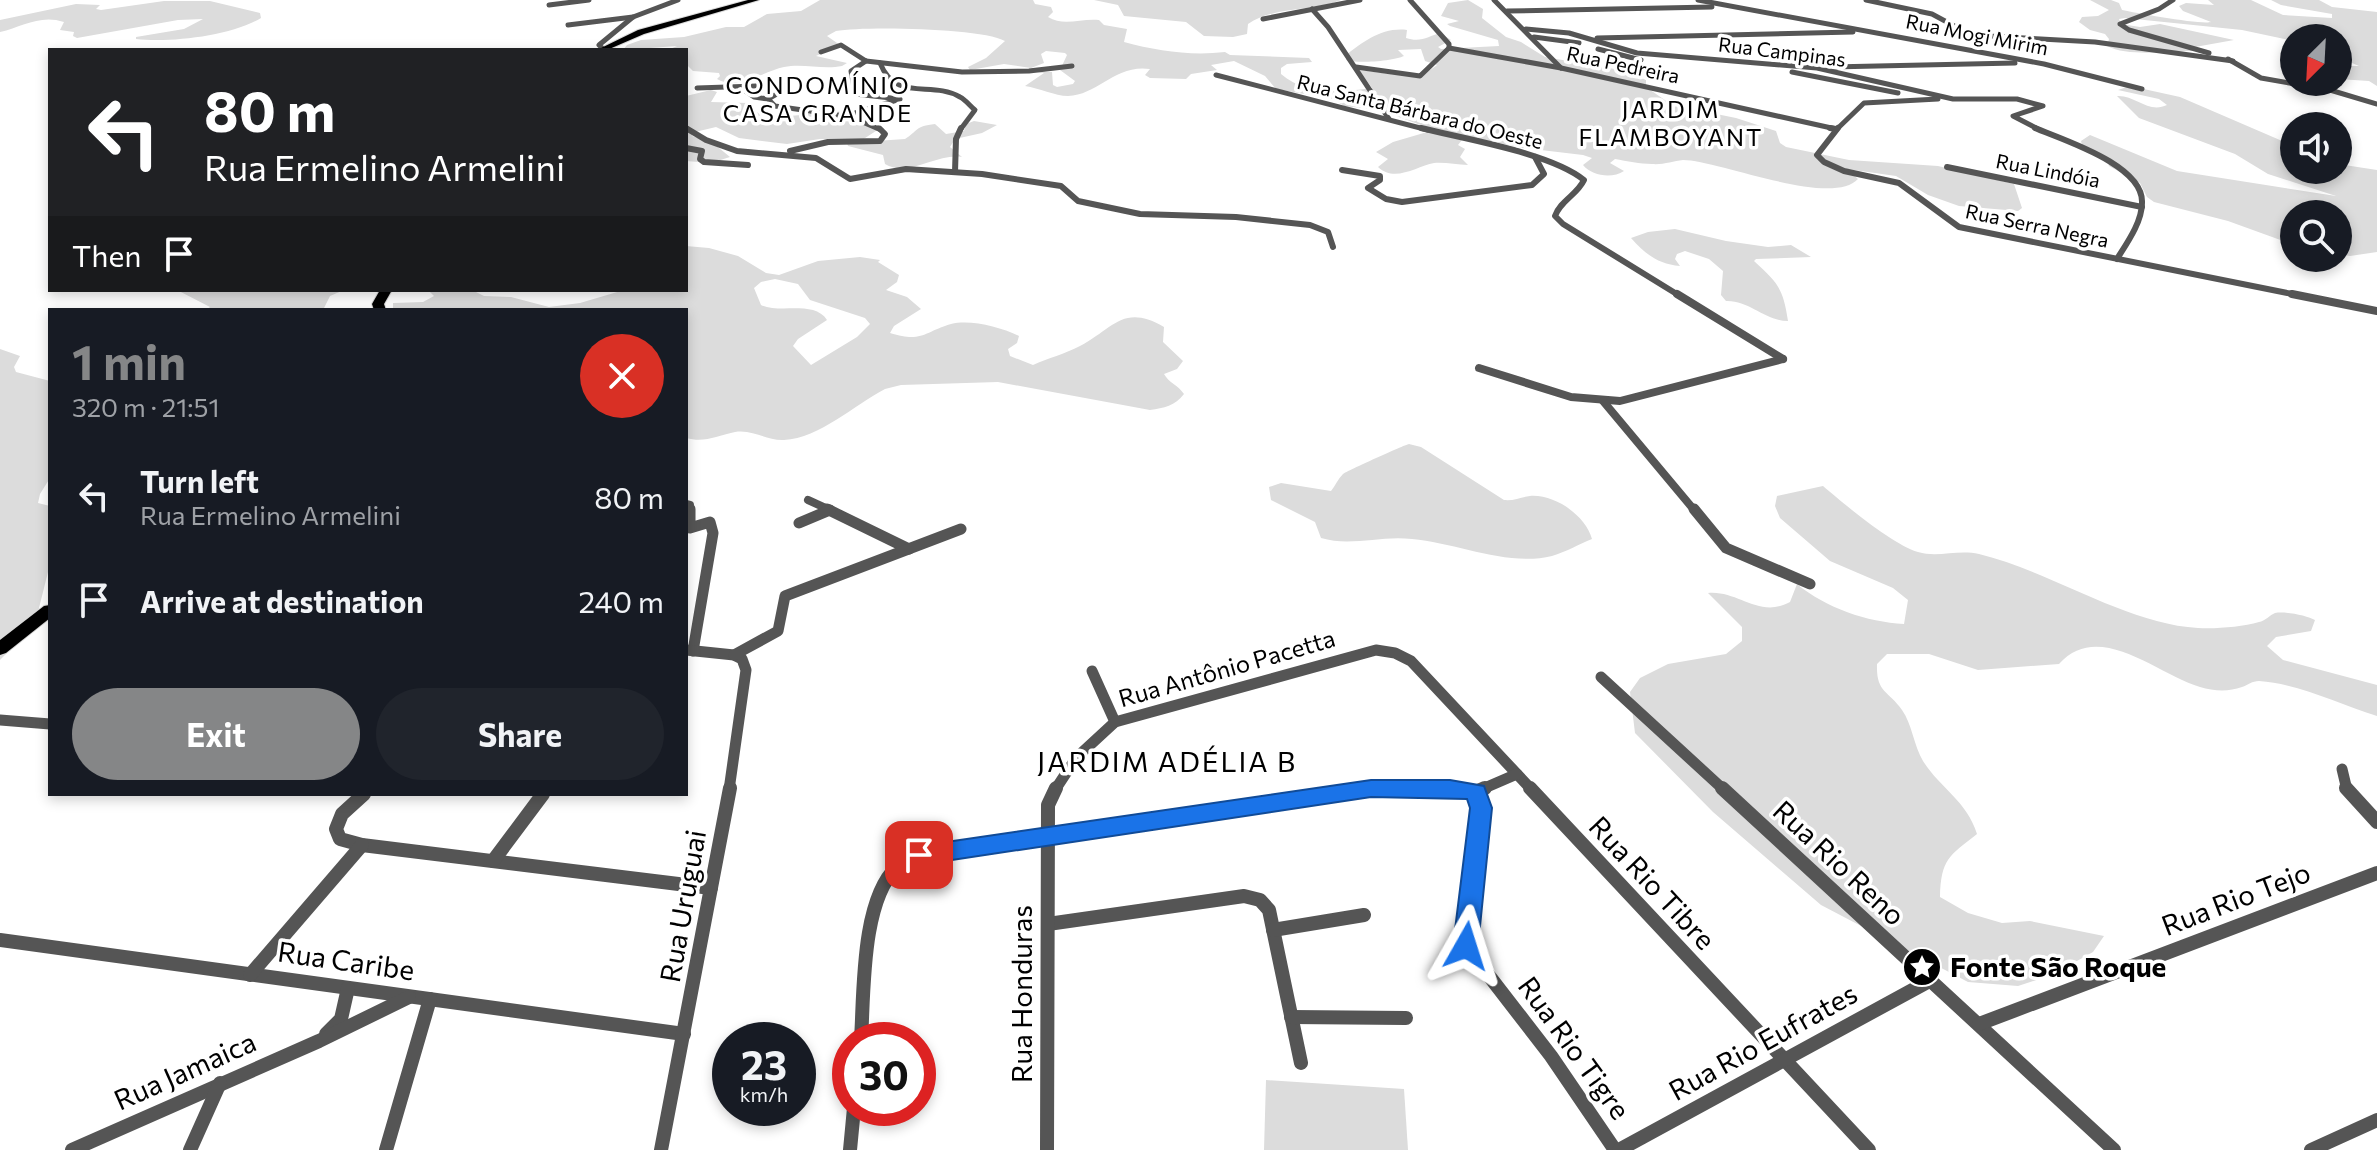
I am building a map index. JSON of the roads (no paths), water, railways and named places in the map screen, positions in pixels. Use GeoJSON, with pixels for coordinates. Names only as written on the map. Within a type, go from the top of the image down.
{"type":"FeatureCollection","features":[{"type":"Feature","properties":{"kind":"main road"},"geometry":{"type":"LineString","coordinates":[[605,48],[663,27],[756,0]]}},
{"type":"Feature","properties":{"kind":"main road"},"geometry":{"type":"LineString","coordinates":[[624,48],[663,27]]}},
{"type":"Feature","properties":{"kind":"main road"},"geometry":{"type":"LineString","coordinates":[[0,649],[48,612]]}},
{"type":"Feature","properties":{"kind":"street"},"geometry":{"type":"LineString","coordinates":[[549,5],[589,0]]}},
{"type":"Feature","properties":{"kind":"street"},"geometry":{"type":"LineString","coordinates":[[568,25],[633,17],[678,0]]}},
{"type":"Feature","properties":{"kind":"street"},"geometry":{"type":"LineString","coordinates":[[1263,19],[1360,0]]}},
{"type":"Feature","properties":{"kind":"street"},"geometry":{"type":"LineString","coordinates":[[1356,67],[1420,76],[1449,48],[1449,44],[1410,0]]}},
{"type":"Feature","properties":{"kind":"street"},"geometry":{"type":"LineString","coordinates":[[1494,0],[1534,37],[1561,68]]}},
{"type":"Feature","properties":{"kind":"street","name":"Rua Mogi Mirim"},"geometry":{"type":"LineString","coordinates":[[1698,0],[2029,61],[2142,89]]}},
{"type":"Feature","properties":{"kind":"street"},"geometry":{"type":"LineString","coordinates":[[1866,0],[1936,16],[1978,37],[2095,42],[2233,61]]}},
{"type":"Feature","properties":{"kind":"street"},"geometry":{"type":"LineString","coordinates":[[2173,0],[2159,9],[2120,24],[2129,30],[2233,61],[2261,78],[2330,90],[2377,104]]}},
{"type":"Feature","properties":{"kind":"street"},"geometry":{"type":"LineString","coordinates":[[1507,11],[1730,5]]}},
{"type":"Feature","properties":{"kind":"street"},"geometry":{"type":"LineString","coordinates":[[1312,9],[1356,67],[1389,119]]}},
{"type":"Feature","properties":{"kind":"street"},"geometry":{"type":"LineString","coordinates":[[1883,10],[1936,16]]}},
{"type":"Feature","properties":{"kind":"street"},"geometry":{"type":"LineString","coordinates":[[601,48],[599,45],[633,17]]}},
{"type":"Feature","properties":{"kind":"street","name":"Rua Campinas"},"geometry":{"type":"LineString","coordinates":[[1526,29],[1555,31],[1653,56],[1817,68],[1953,99],[2036,102],[2043,106],[2013,116],[2102,157],[2136,184],[2142,197],[2142,207]]}},
{"type":"Feature","properties":{"kind":"street"},"geometry":{"type":"LineString","coordinates":[[1591,40],[1867,31]]}},
{"type":"Feature","properties":{"kind":"street","name":"Rua Campinas"},"geometry":{"type":"LineString","coordinates":[[1534,37],[1573,41],[1646,61],[1804,74],[1927,100]]}},
{"type":"Feature","properties":{"kind":"street"},"geometry":{"type":"LineString","coordinates":[[821,52],[835,46],[846,46],[866,61],[976,73],[1037,71],[1072,66]]}},
{"type":"Feature","properties":{"kind":"street","name":"Rua Pedreira"},"geometry":{"type":"LineString","coordinates":[[1449,48],[1561,68],[1836,129]]}},
{"type":"Feature","properties":{"kind":"street"},"geometry":{"type":"LineString","coordinates":[[845,116],[900,99],[855,94],[851,71],[866,61]]}},
{"type":"Feature","properties":{"kind":"street"},"geometry":{"type":"LineString","coordinates":[[1817,68],[2029,61]]}},
{"type":"Feature","properties":{"kind":"street"},"geometry":{"type":"LineString","coordinates":[[880,63],[883,75],[894,85],[951,94],[960,97],[975,110],[962,122],[956,144],[959,160],[955,172]]}},
{"type":"Feature","properties":{"kind":"street","name":"Rua Santa Bárbara do Oeste"},"geometry":{"type":"LineString","coordinates":[[1216,75],[1553,163],[1584,180],[1577,194],[1556,210],[1555,216],[1563,224],[1783,359],[1620,401],[1603,401]]}},
{"type":"Feature","properties":{"kind":"street"},"geometry":{"type":"LineString","coordinates":[[739,86],[754,97],[768,99],[775,106],[845,116],[879,126],[885,134],[880,141],[828,142],[781,155]]}},
{"type":"Feature","properties":{"kind":"street"},"geometry":{"type":"LineString","coordinates":[[697,88],[789,86],[768,99]]}},
{"type":"Feature","properties":{"kind":"street","name":"Rua Serra Negra"},"geometry":{"type":"LineString","coordinates":[[1953,99],[1864,103],[1836,129],[1820,151],[1820,159],[1836,168],[1901,184],[1950,223],[1972,231],[2377,311]]}},
{"type":"Feature","properties":{"kind":"street"},"geometry":{"type":"LineString","coordinates":[[688,129],[706,140],[737,151],[806,155],[825,161],[850,179],[857,180],[898,169],[1049,183],[1064,187],[1078,201],[1140,214],[1222,216],[1310,225],[1328,232],[1333,247]]}},
{"type":"Feature","properties":{"kind":"street"},"geometry":{"type":"LineString","coordinates":[[688,148],[702,151],[700,159],[704,162],[748,165]]}},
{"type":"Feature","properties":{"kind":"street"},"geometry":{"type":"LineString","coordinates":[[1342,170],[1380,176],[1368,188],[1386,199],[1402,202],[1532,185],[1544,174],[1535,157]]}},
{"type":"Feature","properties":{"kind":"street","name":"Rua Lindóia"},"geometry":{"type":"LineString","coordinates":[[1947,167],[2142,207]]}},
{"type":"Feature","properties":{"kind":"street"},"geometry":{"type":"LineString","coordinates":[[2117,259],[2142,207]]}},
{"type":"Feature","properties":{"kind":"street"},"geometry":{"type":"LineString","coordinates":[[1479,368],[1539,388],[1603,401],[1726,548],[1810,584]]}},
{"type":"Feature","properties":{"kind":"street"},"geometry":{"type":"LineString","coordinates":[[808,500],[909,549]]}},
{"type":"Feature","properties":{"kind":"street"},"geometry":{"type":"LineString","coordinates":[[688,504],[688,527],[710,522],[713,533],[690,651],[734,655],[778,631],[785,596],[961,529]]}},
{"type":"Feature","properties":{"kind":"street"},"geometry":{"type":"LineString","coordinates":[[799,523],[830,510]]}},
{"type":"Feature","properties":{"kind":"street","name":"Rua Antônio Pacetta"},"geometry":{"type":"LineString","coordinates":[[1048,838],[1048,805],[1060,776],[1085,745],[1115,722],[1376,650],[1395,653]]}},
{"type":"Feature","properties":{"kind":"street","name":"Rua Rio Tibre"},"geometry":{"type":"LineString","coordinates":[[1395,653],[1411,661],[1869,1150]]}},
{"type":"Feature","properties":{"kind":"street","name":"Rua Uruguai"},"geometry":{"type":"LineString","coordinates":[[661,1150],[734,765],[746,670],[742,659],[734,655]]}},
{"type":"Feature","properties":{"kind":"street"},"geometry":{"type":"LineString","coordinates":[[1092,671],[1115,722]]}},
{"type":"Feature","properties":{"kind":"street","name":"Rua Rio Reno"},"geometry":{"type":"LineString","coordinates":[[1601,677],[2114,1150]]}},
{"type":"Feature","properties":{"kind":"street"},"geometry":{"type":"LineString","coordinates":[[0,720],[48,724]]}},
{"type":"Feature","properties":{"kind":"street"},"geometry":{"type":"LineString","coordinates":[[2342,769],[2342,781],[2348,794],[2377,822]]}},
{"type":"Feature","properties":{"kind":"street"},"geometry":{"type":"LineString","coordinates":[[863,1022],[874,911],[881,889],[897,867],[919,855],[1371,789],[1450,788],[1476,792],[1517,774]]}},
{"type":"Feature","properties":{"kind":"street","name":"Rua Rio Tigre"},"geometry":{"type":"LineString","coordinates":[[1476,792],[1481,808],[1466,946],[1551,1056],[1617,1150]]}},
{"type":"Feature","properties":{"kind":"street"},"geometry":{"type":"LineString","coordinates":[[362,796],[342,814],[336,829],[340,839],[362,845],[711,888]]}},
{"type":"Feature","properties":{"kind":"street"},"geometry":{"type":"LineString","coordinates":[[493,861],[542,796]]}},
{"type":"Feature","properties":{"kind":"street","name":"Rua Honduras"},"geometry":{"type":"LineString","coordinates":[[1047,1150],[1048,838]]}},
{"type":"Feature","properties":{"kind":"street"},"geometry":{"type":"LineString","coordinates":[[250,975],[362,845]]}},
{"type":"Feature","properties":{"kind":"street","name":"Rua Rio Tejo"},"geometry":{"type":"LineString","coordinates":[[1979,1024],[2377,873]]}},
{"type":"Feature","properties":{"kind":"street"},"geometry":{"type":"LineString","coordinates":[[1048,924],[1244,896],[1260,900],[1269,910],[1301,1063]]}},
{"type":"Feature","properties":{"kind":"street"},"geometry":{"type":"LineString","coordinates":[[1273,930],[1364,915]]}},
{"type":"Feature","properties":{"kind":"street","name":"Rua Caribe"},"geometry":{"type":"LineString","coordinates":[[0,940],[684,1034]]}},
{"type":"Feature","properties":{"kind":"street","name":"Rua Rio Eufrates"},"geometry":{"type":"LineString","coordinates":[[1617,1150],[1931,980]]}},
{"type":"Feature","properties":{"kind":"street","name":"Rua Jamaica"},"geometry":{"type":"LineString","coordinates":[[319,1041],[341,1019],[348,988]]}},
{"type":"Feature","properties":{"kind":"street","name":"Rua Jamaica"},"geometry":{"type":"LineString","coordinates":[[72,1150],[319,1041],[411,996]]}},
{"type":"Feature","properties":{"kind":"street"},"geometry":{"type":"LineString","coordinates":[[386,1150],[430,999]]}},
{"type":"Feature","properties":{"kind":"street"},"geometry":{"type":"LineString","coordinates":[[1291,1017],[1406,1018]]}},
{"type":"Feature","properties":{"kind":"street"},"geometry":{"type":"LineString","coordinates":[[190,1150],[220,1083]]}},
{"type":"Feature","properties":{"kind":"street"},"geometry":{"type":"LineString","coordinates":[[2311,1150],[2377,1120]]}},
{"type":"Feature","properties":{"kind":"street"},"geometry":{"type":"LineString","coordinates":[[850,1150],[852,1126]]}},
{"type":"Feature","properties":{"kind":"place","name":"Fonte São Roque"},"geometry":{"type":"Point","coordinates":[1922,967]}},
{"type":"Feature","properties":{"kind":"district","name":"CONDOMÍNIO CASA GRANDE"},"geometry":{"type":"Point","coordinates":[818,100]}},
{"type":"Feature","properties":{"kind":"district","name":"JARDIM FLAMBOYANT"},"geometry":{"type":"Point","coordinates":[1671,124]}},
{"type":"Feature","properties":{"kind":"district","name":"JARDIM ADÉLIA B"},"geometry":{"type":"Point","coordinates":[1167,762]}}]}
